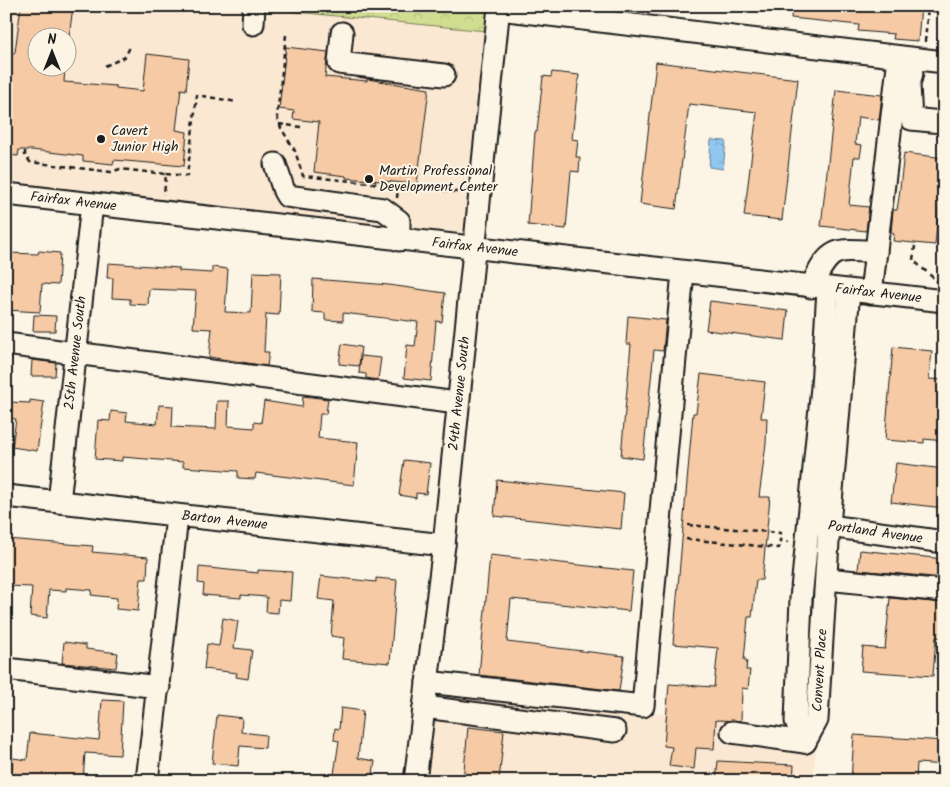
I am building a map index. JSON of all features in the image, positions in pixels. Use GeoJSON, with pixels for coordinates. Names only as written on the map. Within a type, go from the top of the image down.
{"type":"FeatureCollection","features":[{"type":"Feature","properties":{"kind":"street"},"geometry":{"type":"LineString","coordinates":[[499,7],[911,54],[944,62]]}},
{"type":"Feature","properties":{"kind":"street","name":"24th Avenue South"},"geometry":{"type":"LineString","coordinates":[[415,781],[444,546],[457,403],[475,249],[499,7]]}},
{"type":"Feature","properties":{"kind":"street"},"geometry":{"type":"LineString","coordinates":[[342,33],[340,63],[444,75]]}},
{"type":"Feature","properties":{"kind":"street"},"geometry":{"type":"LineString","coordinates":[[911,54],[909,85],[911,119],[942,122]]}},
{"type":"Feature","properties":{"kind":"street"},"geometry":{"type":"LineString","coordinates":[[871,293],[876,252],[911,54]]}},
{"type":"Feature","properties":{"kind":"street"},"geometry":{"type":"LineString","coordinates":[[275,164],[287,196],[383,209],[399,221],[399,240]]}},
{"type":"Feature","properties":{"kind":"street","name":"Fairfax Avenue"},"geometry":{"type":"LineString","coordinates":[[6,194],[944,301]]}},
{"type":"Feature","properties":{"kind":"street","name":"25th Avenue South"},"geometry":{"type":"LineString","coordinates":[[59,502],[92,204]]}},
{"type":"Feature","properties":{"kind":"street"},"geometry":{"type":"LineString","coordinates":[[820,288],[820,267],[832,253],[841,249],[876,252]]}},
{"type":"Feature","properties":{"kind":"street"},"geometry":{"type":"LineString","coordinates":[[427,682],[643,706],[683,272]]}},
{"type":"Feature","properties":{"kind":"street","name":"Convent Place"},"geometry":{"type":"LineString","coordinates":[[805,742],[796,722],[801,599],[822,387],[820,288]]}},
{"type":"Feature","properties":{"kind":"street","name":"Convent Place"},"geometry":{"type":"LineString","coordinates":[[805,742],[817,720],[829,526],[849,291]]}},
{"type":"Feature","properties":{"kind":"street"},"geometry":{"type":"LineString","coordinates":[[6,344],[457,403]]}},
{"type":"Feature","properties":{"kind":"street","name":"Barton Avenue"},"geometry":{"type":"LineString","coordinates":[[6,496],[444,546]]}},
{"type":"Feature","properties":{"kind":"street"},"geometry":{"type":"LineString","coordinates":[[147,781],[177,517]]}},
{"type":"Feature","properties":{"kind":"street","name":"Portland Avenue"},"geometry":{"type":"LineString","coordinates":[[808,523],[944,542]]}},
{"type":"Feature","properties":{"kind":"street"},"geometry":{"type":"LineString","coordinates":[[827,579],[944,591]]}},
{"type":"Feature","properties":{"kind":"street"},"geometry":{"type":"LineString","coordinates":[[6,669],[159,687]]}},
{"type":"Feature","properties":{"kind":"street"},"geometry":{"type":"LineString","coordinates":[[424,707],[615,731]]}},
{"type":"Feature","properties":{"kind":"street"},"geometry":{"type":"LineString","coordinates":[[732,732],[805,742]]}},
{"type":"Feature","properties":{"kind":"path"},"geometry":{"type":"LineString","coordinates":[[911,54],[925,44],[928,6]]}},
{"type":"Feature","properties":{"kind":"path"},"geometry":{"type":"LineString","coordinates":[[286,35],[277,110],[279,124],[296,151],[303,176],[456,192]]}},
{"type":"Feature","properties":{"kind":"path"},"geometry":{"type":"LineString","coordinates":[[105,66],[125,57],[131,45]]}},
{"type":"Feature","properties":{"kind":"path"},"geometry":{"type":"LineString","coordinates":[[25,151],[30,162],[111,172],[120,169],[187,176],[198,95],[237,102]]}},
{"type":"Feature","properties":{"kind":"path"},"geometry":{"type":"LineString","coordinates":[[279,124],[301,127]]}},
{"type":"Feature","properties":{"kind":"path"},"geometry":{"type":"LineString","coordinates":[[163,197],[166,174]]}},
{"type":"Feature","properties":{"kind":"path"},"geometry":{"type":"LineString","coordinates":[[396,203],[398,187]]}},
{"type":"Feature","properties":{"kind":"path"},"geometry":{"type":"LineString","coordinates":[[915,246],[913,260],[941,285],[944,265]]}},
{"type":"Feature","properties":{"kind":"path"},"geometry":{"type":"LineString","coordinates":[[686,539],[779,548],[781,533],[688,525]]}},
{"type":"Feature","properties":{"kind":"path"},"geometry":{"type":"LineString","coordinates":[[780,540],[789,542]]}},
{"type":"Feature","properties":{"kind":"shaded area"},"geometry":{"type":"Polygon","coordinates":[[[6,6],[499,6],[475,249],[6,193],[6,6]]]}},
{"type":"Feature","properties":{"kind":"shaded area"},"geometry":{"type":"Polygon","coordinates":[[[437,688],[818,731],[813,781],[427,781],[437,688]]]}},
{"type":"Feature","properties":{"kind":"green space"},"geometry":{"type":"Polygon","coordinates":[[[266,6],[499,6],[496,32],[266,9],[266,6]]]}},
{"type":"Feature","properties":{"kind":"water"},"geometry":{"type":"Polygon","coordinates":[[[711,140],[726,141],[723,169],[709,167],[711,140]]]}},
{"type":"Feature","properties":{"kind":"building"},"geometry":{"type":"Polygon","coordinates":[[[21,6],[73,6],[70,28],[28,28],[28,78],[64,78],[64,82],[116,86],[116,88],[143,91],[147,54],[189,59],[186,90],[181,89],[176,130],[187,132],[184,166],[114,160],[113,164],[83,161],[83,156],[32,150],[19,150],[18,156],[6,155],[6,59],[15,52],[21,6]]]}},
{"type":"Feature","properties":{"kind":"building"},"geometry":{"type":"Polygon","coordinates":[[[792,6],[921,6],[918,41],[893,39],[894,34],[858,31],[859,25],[791,18],[792,6]]]}},
{"type":"Feature","properties":{"kind":"building"},"geometry":{"type":"Polygon","coordinates":[[[286,47],[328,52],[325,77],[367,81],[367,79],[429,89],[417,184],[346,178],[346,176],[314,172],[319,122],[293,119],[294,111],[279,109],[286,47]]]}},
{"type":"Feature","properties":{"kind":"building"},"geometry":{"type":"Polygon","coordinates":[[[656,62],[798,79],[782,220],[744,216],[757,112],[689,104],[676,209],[640,204],[656,62]]]}},
{"type":"Feature","properties":{"kind":"building"},"geometry":{"type":"Polygon","coordinates":[[[552,72],[579,75],[572,139],[578,140],[576,157],[580,157],[579,172],[571,171],[566,229],[528,225],[535,132],[537,132],[543,76],[551,77],[552,72]]]}},
{"type":"Feature","properties":{"kind":"building"},"geometry":{"type":"Polygon","coordinates":[[[836,90],[882,95],[879,120],[858,117],[855,144],[862,145],[860,157],[854,157],[849,205],[869,207],[866,231],[821,226],[836,90]]]}},
{"type":"Feature","properties":{"kind":"building"},"geometry":{"type":"Polygon","coordinates":[[[904,153],[944,158],[935,245],[893,241],[894,234],[891,233],[893,210],[897,210],[904,153]]]}},
{"type":"Feature","properties":{"kind":"building"},"geometry":{"type":"Polygon","coordinates":[[[39,251],[60,253],[58,285],[42,284],[40,312],[6,310],[6,253],[38,254],[39,251]]]}},
{"type":"Feature","properties":{"kind":"building"},"geometry":{"type":"Polygon","coordinates":[[[108,263],[179,268],[179,271],[212,273],[212,267],[228,269],[225,312],[251,313],[253,272],[281,273],[279,315],[266,314],[264,352],[269,352],[267,366],[209,357],[212,329],[193,328],[196,291],[149,289],[148,305],[130,304],[130,299],[112,298],[113,278],[107,278],[108,263]]]}},
{"type":"Feature","properties":{"kind":"building"},"geometry":{"type":"Polygon","coordinates":[[[313,279],[389,285],[445,293],[442,322],[436,321],[431,381],[404,378],[407,345],[415,346],[418,322],[343,313],[343,321],[325,320],[325,313],[312,312],[313,279]]]}},
{"type":"Feature","properties":{"kind":"building"},"geometry":{"type":"Polygon","coordinates":[[[710,301],[788,311],[785,340],[706,330],[710,301]]]}},
{"type":"Feature","properties":{"kind":"building"},"geometry":{"type":"Polygon","coordinates":[[[34,315],[56,316],[55,331],[33,331],[34,315]]]}},
{"type":"Feature","properties":{"kind":"building"},"geometry":{"type":"Polygon","coordinates":[[[628,316],[666,320],[663,351],[654,350],[643,459],[621,456],[631,344],[626,344],[628,316]]]}},
{"type":"Feature","properties":{"kind":"building"},"geometry":{"type":"Polygon","coordinates":[[[342,344],[361,347],[359,366],[339,364],[342,344]]]}},
{"type":"Feature","properties":{"kind":"building"},"geometry":{"type":"Polygon","coordinates":[[[893,347],[932,351],[929,379],[944,380],[944,441],[924,439],[924,443],[885,440],[893,347]]]}},
{"type":"Feature","properties":{"kind":"building"},"geometry":{"type":"Polygon","coordinates":[[[361,356],[381,358],[378,380],[366,378],[366,374],[359,373],[361,356]]]}},
{"type":"Feature","properties":{"kind":"building"},"geometry":{"type":"Polygon","coordinates":[[[32,360],[56,363],[55,376],[31,376],[32,360]]]}},
{"type":"Feature","properties":{"kind":"building"},"geometry":{"type":"Polygon","coordinates":[[[701,374],[765,382],[761,418],[767,418],[766,444],[759,497],[770,497],[762,580],[756,580],[752,617],[748,617],[744,660],[747,660],[746,670],[750,670],[748,689],[742,688],[741,721],[716,720],[714,749],[696,748],[694,769],[669,766],[672,747],[664,746],[669,684],[714,687],[718,648],[673,644],[693,413],[696,413],[701,374]]]}},
{"type":"Feature","properties":{"kind":"building"},"geometry":{"type":"Polygon","coordinates":[[[303,396],[328,399],[326,414],[320,414],[318,438],[358,442],[354,485],[256,473],[255,479],[238,478],[238,471],[183,467],[183,462],[122,457],[122,461],[95,459],[98,420],[110,421],[111,411],[127,413],[126,421],[157,424],[159,405],[173,406],[172,427],[216,429],[217,401],[229,401],[228,426],[254,428],[254,422],[261,423],[264,401],[302,407],[303,396]]]}},
{"type":"Feature","properties":{"kind":"building"},"geometry":{"type":"Polygon","coordinates":[[[30,400],[44,402],[37,451],[12,447],[16,419],[6,418],[8,402],[30,403],[30,400]]]}},
{"type":"Feature","properties":{"kind":"building"},"geometry":{"type":"Polygon","coordinates":[[[404,460],[430,463],[426,494],[416,493],[416,498],[399,495],[404,460]]]}},
{"type":"Feature","properties":{"kind":"building"},"geometry":{"type":"Polygon","coordinates":[[[896,463],[944,469],[944,508],[891,502],[896,463]]]}},
{"type":"Feature","properties":{"kind":"building"},"geometry":{"type":"Polygon","coordinates":[[[497,480],[624,493],[621,529],[494,516],[497,480]]]}},
{"type":"Feature","properties":{"kind":"building"},"geometry":{"type":"Polygon","coordinates":[[[6,539],[93,546],[92,552],[148,557],[147,579],[141,579],[138,611],[116,609],[117,598],[91,595],[92,590],[66,588],[66,591],[49,590],[47,618],[30,616],[32,587],[6,586],[6,539]]]}},
{"type":"Feature","properties":{"kind":"building"},"geometry":{"type":"Polygon","coordinates":[[[860,550],[944,559],[944,578],[858,570],[860,550]]]}},
{"type":"Feature","properties":{"kind":"building"},"geometry":{"type":"Polygon","coordinates":[[[490,555],[633,571],[629,611],[511,599],[507,642],[624,656],[619,691],[479,675],[490,555]]]}},
{"type":"Feature","properties":{"kind":"building"},"geometry":{"type":"Polygon","coordinates":[[[199,567],[258,573],[258,570],[292,572],[290,601],[279,600],[278,613],[266,612],[267,597],[241,595],[241,598],[203,595],[204,584],[198,583],[199,567]]]}},
{"type":"Feature","properties":{"kind":"building"},"geometry":{"type":"Polygon","coordinates":[[[321,576],[376,582],[376,578],[397,580],[390,663],[342,659],[344,638],[331,636],[334,601],[318,599],[321,576]]]}},
{"type":"Feature","properties":{"kind":"building"},"geometry":{"type":"Polygon","coordinates":[[[890,598],[944,603],[944,638],[936,637],[933,676],[861,671],[863,647],[885,649],[890,598]]]}},
{"type":"Feature","properties":{"kind":"building"},"geometry":{"type":"Polygon","coordinates":[[[223,618],[238,621],[234,648],[252,650],[248,679],[236,677],[237,673],[204,669],[207,644],[219,646],[223,618]]]}},
{"type":"Feature","properties":{"kind":"building"},"geometry":{"type":"Polygon","coordinates":[[[64,642],[86,645],[86,649],[118,653],[116,668],[62,663],[64,642]]]}},
{"type":"Feature","properties":{"kind":"building"},"geometry":{"type":"Polygon","coordinates":[[[102,700],[123,701],[120,755],[85,753],[83,781],[11,779],[13,758],[27,760],[30,733],[99,740],[102,700]]]}},
{"type":"Feature","properties":{"kind":"building"},"geometry":{"type":"Polygon","coordinates":[[[341,708],[363,711],[358,758],[375,761],[372,780],[334,774],[339,741],[334,740],[335,728],[339,729],[341,708]]]}},
{"type":"Feature","properties":{"kind":"building"},"geometry":{"type":"Polygon","coordinates":[[[217,715],[242,718],[241,732],[266,735],[265,748],[240,746],[238,766],[212,763],[217,715]]]}},
{"type":"Feature","properties":{"kind":"building"},"geometry":{"type":"Polygon","coordinates":[[[468,727],[504,731],[499,781],[463,781],[468,727]]]}},
{"type":"Feature","properties":{"kind":"building"},"geometry":{"type":"Polygon","coordinates":[[[854,735],[944,741],[944,765],[917,763],[916,781],[851,781],[854,735]]]}},
{"type":"Feature","properties":{"kind":"building"},"geometry":{"type":"Polygon","coordinates":[[[718,761],[794,765],[793,781],[716,781],[718,761]]]}},
{"type":"Feature","properties":{"kind":"place","name":"Cavert Junior High"},"geometry":{"type":"Point","coordinates":[101,139]}},
{"type":"Feature","properties":{"kind":"place","name":"Martin Professional Development Center"},"geometry":{"type":"Point","coordinates":[369,179]}}]}
